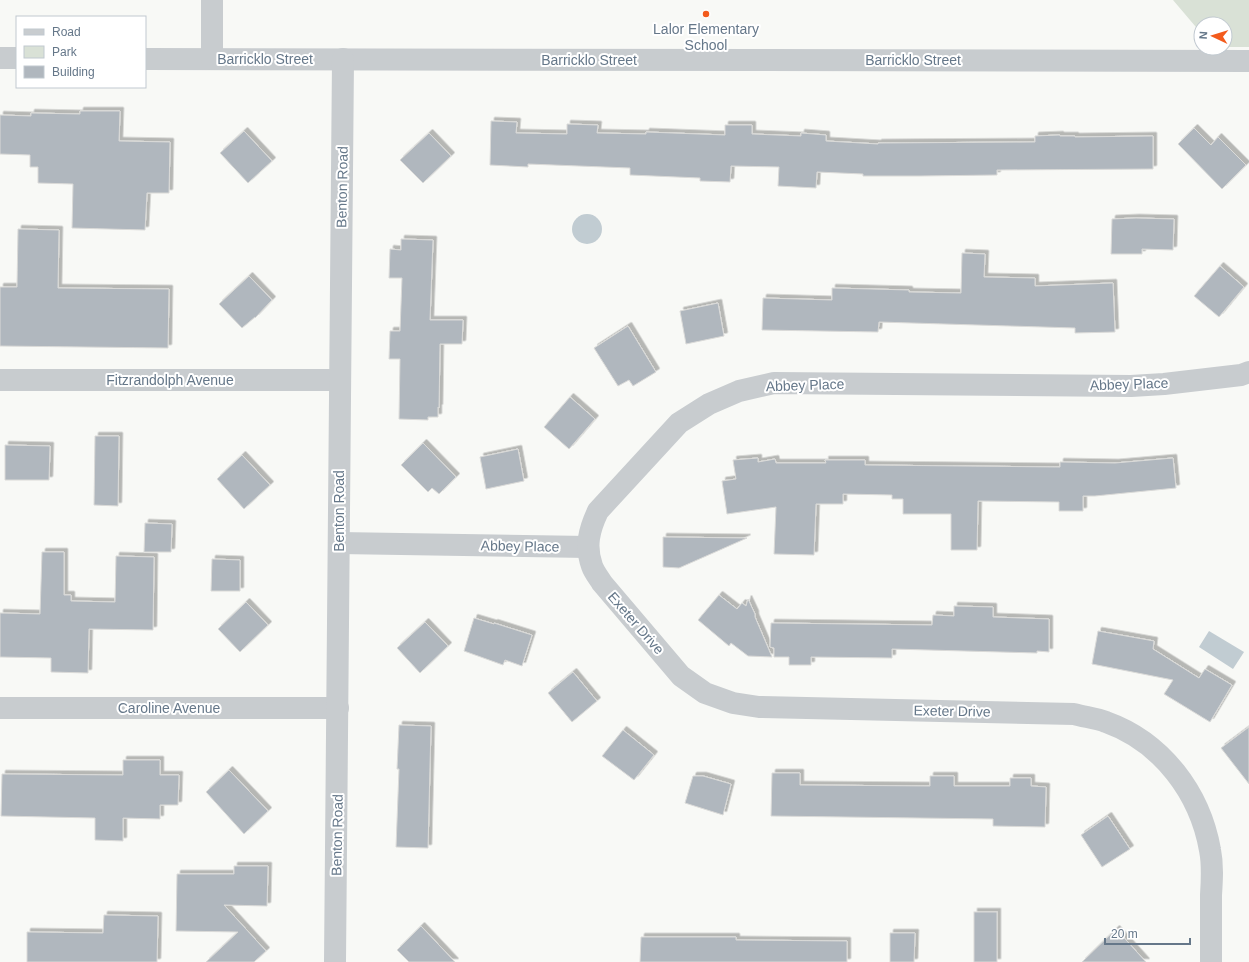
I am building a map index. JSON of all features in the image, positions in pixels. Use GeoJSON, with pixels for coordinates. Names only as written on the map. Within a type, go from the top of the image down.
{"type":"FeatureCollection","features":[{"type":"Feature","properties":{"kind":"street"},"geometry":{"type":"LineString","coordinates":[[212,0],[212,59]]}},
{"type":"Feature","properties":{"kind":"street"},"geometry":{"type":"LineString","coordinates":[[0,58],[16,58]]}},
{"type":"Feature","properties":{"kind":"street","name":"Barricklo Street"},"geometry":{"type":"LineString","coordinates":[[146,59],[1249,61]]}},
{"type":"Feature","properties":{"kind":"street","name":"Benton Road"},"geometry":{"type":"LineString","coordinates":[[335,962],[343,59]]}},
{"type":"Feature","properties":{"kind":"street","name":"Abbey Place"},"geometry":{"type":"LineString","coordinates":[[339,542],[588,547],[590,527],[598,511],[679,423],[709,404],[739,391],[774,383],[1131,386],[1164,384],[1249,372]]}},
{"type":"Feature","properties":{"kind":"street","name":"Fitzrandolph Avenue"},"geometry":{"type":"LineString","coordinates":[[0,380],[340,380]]}},
{"type":"Feature","properties":{"kind":"street","name":"Exeter Drive"},"geometry":{"type":"LineString","coordinates":[[588,547],[592,567],[602,583],[681,676],[705,693],[733,703],[759,706],[1074,714],[1106,722],[1137,737],[1163,758],[1185,783],[1201,815],[1210,850],[1212,871],[1211,962]]}},
{"type":"Feature","properties":{"kind":"street","name":"Caroline Avenue"},"geometry":{"type":"LineString","coordinates":[[0,708],[338,708]]}},
{"type":"Feature","properties":{"kind":"green space"},"geometry":{"type":"Polygon","coordinates":[[[1173,0],[1249,0],[1249,47],[1233,47],[1233,16],[1193,16],[1193,24],[1173,0]]]}},
{"type":"Feature","properties":{"kind":"shaded area"},"geometry":{"type":"Polygon","coordinates":[[[587,214],[598,218],[602,229],[598,240],[587,244],[576,240],[572,229],[576,218],[587,214]]]}},
{"type":"Feature","properties":{"kind":"shaded area"},"geometry":{"type":"Polygon","coordinates":[[[1209,631],[1244,652],[1233,669],[1199,647],[1209,631]]]}},
{"type":"Feature","properties":{"kind":"building"},"geometry":{"type":"Polygon","coordinates":[[[80,111],[120,111],[119,141],[170,142],[169,193],[147,193],[145,230],[72,228],[73,184],[38,183],[38,167],[30,167],[30,155],[0,154],[0,115],[31,116],[31,113],[80,114],[80,111]]]}},
{"type":"Feature","properties":{"kind":"building"},"geometry":{"type":"Polygon","coordinates":[[[491,121],[517,122],[516,133],[567,134],[567,124],[598,125],[597,133],[646,134],[646,132],[725,135],[725,125],[752,125],[752,134],[801,136],[801,133],[826,135],[826,141],[878,144],[1035,142],[1035,136],[1060,135],[1075,137],[1153,136],[1153,169],[997,170],[997,175],[920,176],[863,176],[863,174],[817,172],[816,188],[778,186],[779,167],[731,166],[730,182],[700,181],[700,178],[630,175],[630,168],[528,164],[528,167],[490,165],[491,121]]]}},
{"type":"Feature","properties":{"kind":"building"},"geometry":{"type":"Polygon","coordinates":[[[1194,128],[1211,145],[1218,137],[1246,165],[1222,189],[1178,144],[1194,128]]]}},
{"type":"Feature","properties":{"kind":"building"},"geometry":{"type":"Polygon","coordinates":[[[244,131],[272,161],[248,183],[220,153],[244,131]]]}},
{"type":"Feature","properties":{"kind":"building"},"geometry":{"type":"Polygon","coordinates":[[[429,133],[451,156],[423,183],[400,160],[429,133]]]}},
{"type":"Feature","properties":{"kind":"building"},"geometry":{"type":"Polygon","coordinates":[[[1112,219],[1174,219],[1173,250],[1142,249],[1142,254],[1111,254],[1112,219]]]}},
{"type":"Feature","properties":{"kind":"building"},"geometry":{"type":"Polygon","coordinates":[[[18,229],[59,230],[58,288],[169,289],[168,348],[0,346],[0,287],[17,287],[18,229]]]}},
{"type":"Feature","properties":{"kind":"building"},"geometry":{"type":"Polygon","coordinates":[[[401,239],[433,240],[430,320],[463,320],[462,344],[440,344],[438,417],[428,417],[428,420],[399,419],[400,359],[389,359],[390,331],[400,331],[402,278],[389,278],[390,249],[401,250],[401,239]]]}},
{"type":"Feature","properties":{"kind":"building"},"geometry":{"type":"Polygon","coordinates":[[[962,253],[985,254],[984,277],[1035,278],[1035,286],[1113,283],[1115,332],[1075,333],[1075,328],[879,322],[878,332],[762,330],[763,298],[832,300],[832,288],[961,293],[962,253]]]}},
{"type":"Feature","properties":{"kind":"building"},"geometry":{"type":"Polygon","coordinates":[[[1220,266],[1244,287],[1219,317],[1194,296],[1220,266]]]}},
{"type":"Feature","properties":{"kind":"building"},"geometry":{"type":"Polygon","coordinates":[[[249,276],[272,300],[255,318],[242,328],[219,304],[249,276]]]}},
{"type":"Feature","properties":{"kind":"building"},"geometry":{"type":"Polygon","coordinates":[[[718,303],[724,336],[686,344],[680,311],[718,303]]]}},
{"type":"Feature","properties":{"kind":"building"},"geometry":{"type":"Polygon","coordinates":[[[628,326],[656,372],[633,386],[629,380],[618,386],[594,348],[628,326]]]}},
{"type":"Feature","properties":{"kind":"building"},"geometry":{"type":"Polygon","coordinates":[[[570,397],[595,419],[569,449],[544,427],[570,397]]]}},
{"type":"Feature","properties":{"kind":"building"},"geometry":{"type":"Polygon","coordinates":[[[95,436],[119,436],[118,506],[94,505],[95,436]]]}},
{"type":"Feature","properties":{"kind":"building"},"geometry":{"type":"Polygon","coordinates":[[[423,443],[456,477],[439,494],[432,488],[428,492],[401,465],[423,443]]]}},
{"type":"Feature","properties":{"kind":"building"},"geometry":{"type":"Polygon","coordinates":[[[5,445],[50,446],[49,480],[5,480],[5,445]]]}},
{"type":"Feature","properties":{"kind":"building"},"geometry":{"type":"Polygon","coordinates":[[[518,449],[524,481],[486,489],[480,457],[518,449]]]}},
{"type":"Feature","properties":{"kind":"building"},"geometry":{"type":"Polygon","coordinates":[[[242,455],[270,485],[244,509],[217,479],[242,455]]]}},
{"type":"Feature","properties":{"kind":"building"},"geometry":{"type":"Polygon","coordinates":[[[758,458],[758,462],[775,459],[776,463],[826,463],[825,460],[865,460],[865,465],[1060,467],[1060,462],[1115,463],[1173,458],[1176,488],[1083,496],[1083,511],[1059,511],[1059,502],[978,501],[977,550],[951,550],[951,514],[903,514],[903,499],[892,499],[892,495],[843,494],[843,504],[816,504],[814,555],[774,554],[776,507],[727,514],[722,481],[736,479],[733,460],[758,458]]]}},
{"type":"Feature","properties":{"kind":"building"},"geometry":{"type":"Polygon","coordinates":[[[145,523],[172,524],[171,552],[144,552],[145,523]]]}},
{"type":"Feature","properties":{"kind":"building"},"geometry":{"type":"Polygon","coordinates":[[[663,537],[747,538],[679,568],[663,567],[663,537]]]}},
{"type":"Feature","properties":{"kind":"building"},"geometry":{"type":"Polygon","coordinates":[[[42,552],[64,552],[64,595],[71,595],[71,601],[115,602],[116,556],[154,557],[153,630],[89,629],[88,673],[51,672],[51,658],[0,657],[0,613],[40,614],[42,552]]]}},
{"type":"Feature","properties":{"kind":"building"},"geometry":{"type":"Polygon","coordinates":[[[212,559],[240,560],[240,591],[211,591],[212,559]]]}},
{"type":"Feature","properties":{"kind":"building"},"geometry":{"type":"Polygon","coordinates":[[[719,595],[737,609],[742,603],[746,606],[748,599],[772,657],[748,656],[731,643],[729,646],[698,620],[719,595]]]}},
{"type":"Feature","properties":{"kind":"building"},"geometry":{"type":"Polygon","coordinates":[[[246,602],[268,625],[240,652],[218,629],[246,602]]]}},
{"type":"Feature","properties":{"kind":"building"},"geometry":{"type":"Polygon","coordinates":[[[954,606],[993,607],[993,617],[1049,619],[1049,652],[1037,651],[1037,653],[892,649],[892,658],[811,657],[811,665],[789,665],[789,657],[774,657],[774,648],[770,647],[771,623],[932,625],[933,615],[954,616],[954,606]]]}},
{"type":"Feature","properties":{"kind":"building"},"geometry":{"type":"Polygon","coordinates":[[[474,618],[532,635],[522,666],[505,660],[503,665],[464,651],[474,618]]]}},
{"type":"Feature","properties":{"kind":"building"},"geometry":{"type":"Polygon","coordinates":[[[425,622],[448,646],[420,673],[397,648],[425,622]]]}},
{"type":"Feature","properties":{"kind":"building"},"geometry":{"type":"Polygon","coordinates":[[[1098,631],[1154,641],[1153,649],[1199,678],[1205,669],[1232,685],[1210,722],[1164,694],[1173,680],[1092,664],[1098,631]]]}},
{"type":"Feature","properties":{"kind":"building"},"geometry":{"type":"Polygon","coordinates":[[[573,672],[597,701],[572,722],[548,693],[573,672]]]}},
{"type":"Feature","properties":{"kind":"building"},"geometry":{"type":"Polygon","coordinates":[[[399,725],[431,726],[428,848],[396,847],[399,725]]]}},
{"type":"Feature","properties":{"kind":"building"},"geometry":{"type":"Polygon","coordinates":[[[1249,727],[1249,784],[1221,748],[1249,727]]]}},
{"type":"Feature","properties":{"kind":"building"},"geometry":{"type":"Polygon","coordinates":[[[623,730],[654,755],[634,780],[602,756],[623,730]]]}},
{"type":"Feature","properties":{"kind":"building"},"geometry":{"type":"Polygon","coordinates":[[[123,760],[160,760],[160,775],[179,775],[178,805],[160,805],[160,819],[123,818],[123,841],[95,840],[95,818],[1,816],[2,774],[123,775],[123,760]]]}},
{"type":"Feature","properties":{"kind":"building"},"geometry":{"type":"Polygon","coordinates":[[[229,770],[268,811],[244,834],[206,792],[229,770]]]}},
{"type":"Feature","properties":{"kind":"building"},"geometry":{"type":"Polygon","coordinates":[[[772,773],[800,773],[800,785],[930,786],[930,776],[954,776],[954,786],[1010,786],[1010,778],[1031,778],[1031,786],[1046,787],[1045,827],[993,826],[993,819],[771,816],[772,773]]]}},
{"type":"Feature","properties":{"kind":"building"},"geometry":{"type":"Polygon","coordinates":[[[693,776],[703,776],[731,784],[723,815],[685,803],[693,776]]]}},
{"type":"Feature","properties":{"kind":"building"},"geometry":{"type":"Polygon","coordinates":[[[1108,816],[1130,849],[1102,867],[1081,835],[1108,816]]]}},
{"type":"Feature","properties":{"kind":"building"},"geometry":{"type":"Polygon","coordinates":[[[234,866],[268,866],[267,906],[224,905],[266,951],[254,962],[206,962],[238,932],[176,931],[177,874],[234,874],[234,866]]]}},
{"type":"Feature","properties":{"kind":"building"},"geometry":{"type":"Polygon","coordinates":[[[974,912],[997,912],[997,962],[974,962],[974,912]]]}},
{"type":"Feature","properties":{"kind":"building"},"geometry":{"type":"Polygon","coordinates":[[[104,915],[158,916],[157,962],[27,962],[27,932],[103,933],[104,915]]]}},
{"type":"Feature","properties":{"kind":"building"},"geometry":{"type":"Polygon","coordinates":[[[421,926],[455,962],[409,962],[397,950],[421,926]]]}},
{"type":"Feature","properties":{"kind":"building"},"geometry":{"type":"Polygon","coordinates":[[[1116,929],[1146,962],[1082,962],[1116,929]]]}},
{"type":"Feature","properties":{"kind":"building"},"geometry":{"type":"Polygon","coordinates":[[[890,933],[915,933],[914,962],[890,962],[890,933]]]}},
{"type":"Feature","properties":{"kind":"building"},"geometry":{"type":"Polygon","coordinates":[[[641,937],[736,937],[736,940],[847,941],[847,962],[640,962],[641,937]]]}},
{"type":"Feature","properties":{"kind":"place","name":"Lalor Elementary School"},"geometry":{"type":"Point","coordinates":[706,14]}}]}
